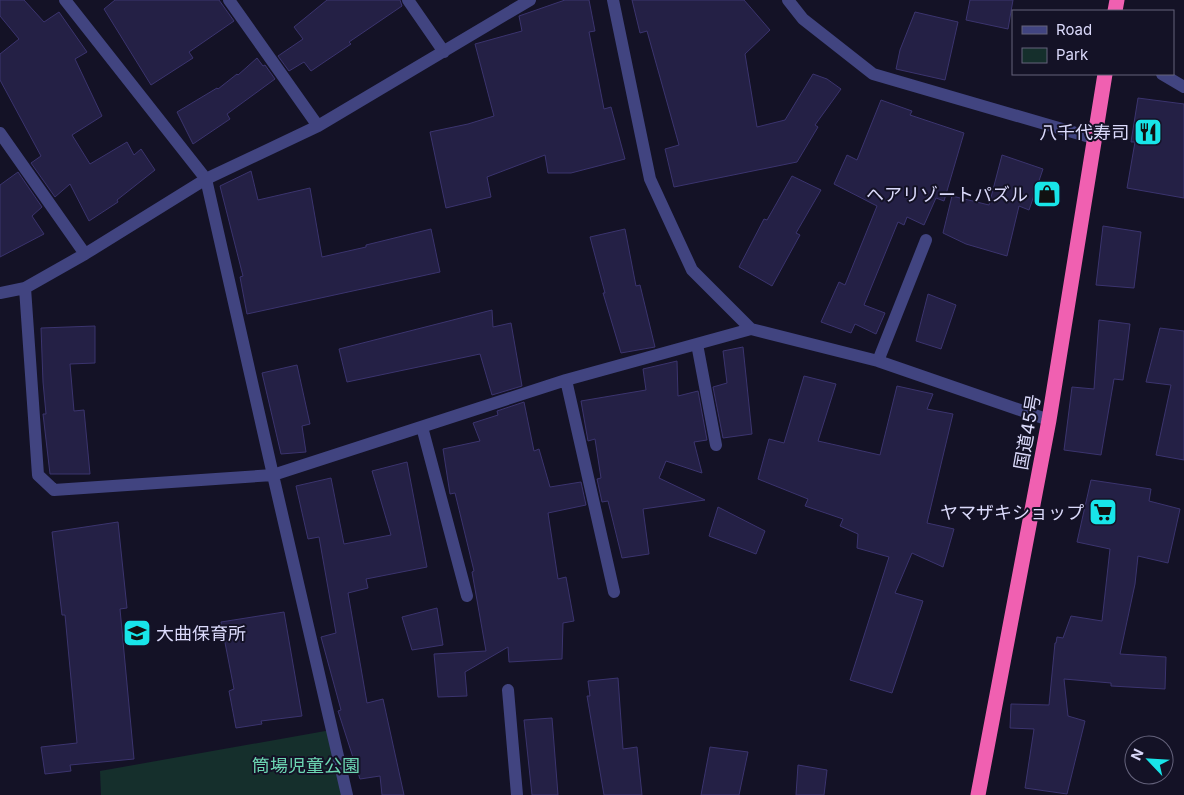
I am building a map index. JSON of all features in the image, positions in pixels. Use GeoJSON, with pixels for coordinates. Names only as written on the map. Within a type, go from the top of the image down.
{"type":"FeatureCollection","features":[{"type":"Feature","properties":{"kind":"highway","name":"国道45号"},"geometry":{"type":"LineString","coordinates":[[978,795],[1049,420],[1093,138],[1105,75]]}},
{"type":"Feature","properties":{"kind":"street"},"geometry":{"type":"LineString","coordinates":[[65,0],[206,179],[272,475],[347,795]]}},
{"type":"Feature","properties":{"kind":"street"},"geometry":{"type":"LineString","coordinates":[[229,0],[318,126]]}},
{"type":"Feature","properties":{"kind":"street"},"geometry":{"type":"LineString","coordinates":[[408,0],[444,52]]}},
{"type":"Feature","properties":{"kind":"street"},"geometry":{"type":"LineString","coordinates":[[0,293],[25,288],[85,254],[206,179],[318,126],[530,0]]}},
{"type":"Feature","properties":{"kind":"street"},"geometry":{"type":"LineString","coordinates":[[614,0],[650,179],[692,270],[751,330]]}},
{"type":"Feature","properties":{"kind":"street"},"geometry":{"type":"LineString","coordinates":[[788,0],[803,20],[873,74],[1093,138]]}},
{"type":"Feature","properties":{"kind":"street"},"geometry":{"type":"LineString","coordinates":[[1164,75],[1184,87]]}},
{"type":"Feature","properties":{"kind":"street"},"geometry":{"type":"LineString","coordinates":[[0,133],[85,254]]}},
{"type":"Feature","properties":{"kind":"street"},"geometry":{"type":"LineString","coordinates":[[878,361],[926,240]]}},
{"type":"Feature","properties":{"kind":"street"},"geometry":{"type":"LineString","coordinates":[[25,288],[38,475],[54,490],[272,475],[566,380],[751,330],[878,361],[1049,420]]}},
{"type":"Feature","properties":{"kind":"street"},"geometry":{"type":"LineString","coordinates":[[697,344],[716,445]]}},
{"type":"Feature","properties":{"kind":"street"},"geometry":{"type":"LineString","coordinates":[[566,380],[614,592]]}},
{"type":"Feature","properties":{"kind":"street"},"geometry":{"type":"LineString","coordinates":[[422,427],[467,596]]}},
{"type":"Feature","properties":{"kind":"street"},"geometry":{"type":"LineString","coordinates":[[508,690],[518,795]]}},
{"type":"Feature","properties":{"kind":"green space","name":"筒場児童公園"},"geometry":{"type":"Polygon","coordinates":[[[331,730],[342,795],[101,795],[100,771],[331,730]]]}},
{"type":"Feature","properties":{"kind":"building"},"geometry":{"type":"Polygon","coordinates":[[[0,0],[24,0],[44,22],[59,12],[87,52],[75,59],[102,116],[72,135],[90,164],[127,142],[134,155],[141,149],[155,170],[117,200],[118,202],[89,221],[70,184],[55,197],[31,163],[41,156],[0,80],[0,54],[19,39],[0,16],[0,0]]]}},
{"type":"Feature","properties":{"kind":"building"},"geometry":{"type":"Polygon","coordinates":[[[115,0],[219,0],[234,21],[189,52],[193,58],[151,85],[104,9],[115,0]]]}},
{"type":"Feature","properties":{"kind":"building"},"geometry":{"type":"Polygon","coordinates":[[[327,0],[400,0],[402,6],[349,42],[351,44],[311,71],[304,62],[289,71],[278,56],[303,39],[294,27],[327,0]]]}},
{"type":"Feature","properties":{"kind":"building"},"geometry":{"type":"Polygon","coordinates":[[[565,0],[589,0],[595,31],[589,32],[604,109],[611,107],[625,159],[571,173],[548,173],[545,155],[487,177],[491,197],[446,208],[430,132],[494,116],[475,44],[522,31],[519,16],[565,0]]]}},
{"type":"Feature","properties":{"kind":"building"},"geometry":{"type":"Polygon","coordinates":[[[632,0],[744,0],[770,30],[745,54],[757,127],[785,120],[813,74],[827,79],[841,89],[815,125],[818,127],[797,162],[674,187],[665,149],[679,145],[647,31],[640,33],[632,0]]]}},
{"type":"Feature","properties":{"kind":"building"},"geometry":{"type":"Polygon","coordinates":[[[970,0],[1013,0],[1008,29],[966,20],[970,0]]]}},
{"type":"Feature","properties":{"kind":"building"},"geometry":{"type":"Polygon","coordinates":[[[915,12],[958,22],[945,80],[896,69],[900,50],[915,12]]]}},
{"type":"Feature","properties":{"kind":"building"},"geometry":{"type":"Polygon","coordinates":[[[257,58],[263,66],[265,65],[275,79],[227,114],[230,119],[193,144],[177,112],[218,89],[257,58]]]}},
{"type":"Feature","properties":{"kind":"building"},"geometry":{"type":"Polygon","coordinates":[[[1138,98],[1184,104],[1184,198],[1127,188],[1135,142],[1131,142],[1138,98]]]}},
{"type":"Feature","properties":{"kind":"building"},"geometry":{"type":"Polygon","coordinates":[[[881,100],[912,111],[910,115],[964,133],[944,201],[936,198],[924,225],[907,217],[904,225],[898,222],[864,305],[885,313],[876,334],[855,324],[851,333],[821,322],[839,282],[845,285],[877,206],[834,184],[847,155],[857,160],[881,100]]]}},
{"type":"Feature","properties":{"kind":"building"},"geometry":{"type":"Polygon","coordinates":[[[1002,155],[1043,169],[1029,210],[1019,206],[1007,256],[966,244],[943,233],[952,196],[989,205],[1002,155]]]}},
{"type":"Feature","properties":{"kind":"building"},"geometry":{"type":"Polygon","coordinates":[[[251,171],[258,200],[310,188],[322,257],[431,229],[440,272],[247,314],[240,277],[243,276],[220,186],[251,171]]]}},
{"type":"Feature","properties":{"kind":"building"},"geometry":{"type":"Polygon","coordinates":[[[18,172],[42,207],[32,216],[44,234],[0,257],[0,185],[18,172]]]}},
{"type":"Feature","properties":{"kind":"building"},"geometry":{"type":"Polygon","coordinates":[[[792,176],[821,190],[796,233],[800,235],[772,286],[739,267],[764,219],[767,220],[792,176]]]}},
{"type":"Feature","properties":{"kind":"building"},"geometry":{"type":"Polygon","coordinates":[[[1103,226],[1141,232],[1134,288],[1096,285],[1103,226]]]}},
{"type":"Feature","properties":{"kind":"building"},"geometry":{"type":"Polygon","coordinates":[[[625,229],[636,286],[640,285],[655,347],[621,353],[603,293],[605,293],[590,237],[625,229]]]}},
{"type":"Feature","properties":{"kind":"building"},"geometry":{"type":"Polygon","coordinates":[[[928,294],[956,305],[941,349],[916,341],[928,294]]]}},
{"type":"Feature","properties":{"kind":"building"},"geometry":{"type":"Polygon","coordinates":[[[492,310],[493,327],[511,323],[522,386],[492,395],[480,354],[347,382],[339,349],[492,310]]]}},
{"type":"Feature","properties":{"kind":"building"},"geometry":{"type":"Polygon","coordinates":[[[1099,320],[1130,324],[1123,380],[1114,379],[1101,455],[1064,450],[1072,387],[1094,389],[1099,320]]]}},
{"type":"Feature","properties":{"kind":"building"},"geometry":{"type":"Polygon","coordinates":[[[95,326],[95,363],[70,364],[74,411],[84,410],[90,474],[50,474],[43,414],[46,414],[41,328],[95,326]]]}},
{"type":"Feature","properties":{"kind":"building"},"geometry":{"type":"Polygon","coordinates":[[[1160,328],[1184,331],[1184,460],[1156,455],[1171,385],[1146,382],[1160,328]]]}},
{"type":"Feature","properties":{"kind":"building"},"geometry":{"type":"Polygon","coordinates":[[[743,347],[752,434],[723,438],[713,387],[727,383],[723,351],[743,347]]]}},
{"type":"Feature","properties":{"kind":"building"},"geometry":{"type":"Polygon","coordinates":[[[677,361],[678,396],[698,391],[707,440],[694,442],[702,473],[666,461],[659,478],[705,500],[643,509],[649,554],[622,558],[608,501],[602,502],[597,479],[601,478],[595,439],[588,441],[581,401],[646,390],[643,369],[677,361]]]}},
{"type":"Feature","properties":{"kind":"building"},"geometry":{"type":"Polygon","coordinates":[[[297,365],[310,424],[302,426],[306,452],[281,454],[262,373],[297,365]]]}},
{"type":"Feature","properties":{"kind":"building"},"geometry":{"type":"Polygon","coordinates":[[[804,376],[836,384],[818,441],[880,455],[897,386],[933,394],[927,409],[953,414],[927,523],[954,529],[943,567],[912,553],[895,593],[923,601],[892,693],[850,680],[889,557],[857,548],[858,534],[840,526],[843,519],[805,506],[808,499],[758,479],[769,439],[784,443],[804,376]]]}},
{"type":"Feature","properties":{"kind":"building"},"geometry":{"type":"Polygon","coordinates":[[[524,402],[534,451],[539,449],[550,487],[581,482],[586,505],[548,513],[558,579],[566,577],[574,621],[563,623],[562,659],[509,662],[508,647],[465,672],[467,696],[438,697],[434,654],[486,651],[472,572],[474,571],[455,493],[450,494],[443,449],[480,441],[473,423],[498,415],[497,411],[524,402]]]}},
{"type":"Feature","properties":{"kind":"building"},"geometry":{"type":"Polygon","coordinates":[[[407,462],[427,567],[366,579],[368,588],[348,593],[367,703],[383,699],[404,795],[382,795],[380,776],[360,779],[338,711],[341,710],[321,637],[336,633],[319,537],[308,539],[296,486],[331,478],[344,544],[391,535],[372,471],[407,462]]]}},
{"type":"Feature","properties":{"kind":"building"},"geometry":{"type":"Polygon","coordinates":[[[1091,480],[1151,489],[1149,501],[1180,509],[1168,563],[1138,556],[1135,584],[1120,654],[1166,657],[1165,689],[1111,686],[1111,683],[1064,679],[1068,716],[1085,721],[1067,794],[1025,788],[1034,729],[1010,728],[1011,704],[1049,705],[1057,637],[1063,638],[1071,616],[1102,621],[1110,549],[1077,542],[1091,480]]]}},
{"type":"Feature","properties":{"kind":"building"},"geometry":{"type":"Polygon","coordinates":[[[718,507],[765,531],[756,554],[709,536],[718,507]]]}},
{"type":"Feature","properties":{"kind":"building"},"geometry":{"type":"Polygon","coordinates":[[[118,522],[127,608],[120,609],[134,759],[70,765],[71,771],[45,774],[41,747],[77,743],[65,615],[62,615],[52,532],[118,522]]]}},
{"type":"Feature","properties":{"kind":"building"},"geometry":{"type":"Polygon","coordinates":[[[437,608],[443,645],[412,650],[402,617],[437,608]]]}},
{"type":"Feature","properties":{"kind":"building"},"geometry":{"type":"Polygon","coordinates":[[[284,612],[302,716],[261,721],[262,724],[236,728],[229,691],[234,689],[221,622],[284,612]]]}},
{"type":"Feature","properties":{"kind":"building"},"geometry":{"type":"Polygon","coordinates":[[[618,678],[623,749],[637,747],[642,795],[604,795],[587,696],[590,696],[588,681],[618,678]]]}},
{"type":"Feature","properties":{"kind":"building"},"geometry":{"type":"Polygon","coordinates":[[[552,718],[558,795],[532,795],[524,720],[552,718]]]}},
{"type":"Feature","properties":{"kind":"building"},"geometry":{"type":"Polygon","coordinates":[[[710,747],[748,752],[739,795],[701,795],[710,747]]]}},
{"type":"Feature","properties":{"kind":"building"},"geometry":{"type":"Polygon","coordinates":[[[798,765],[827,770],[824,795],[796,795],[798,765]]]}},
{"type":"Feature","properties":{"kind":"place","name":"八千代寿司"},"geometry":{"type":"Point","coordinates":[1148,132]}},
{"type":"Feature","properties":{"kind":"place","name":"ヘアリゾートパズル"},"geometry":{"type":"Point","coordinates":[1047,194]}},
{"type":"Feature","properties":{"kind":"place","name":"ヤマザキショップ"},"geometry":{"type":"Point","coordinates":[1103,512]}},
{"type":"Feature","properties":{"kind":"place","name":"大曲保育所"},"geometry":{"type":"Point","coordinates":[137,633]}}]}
